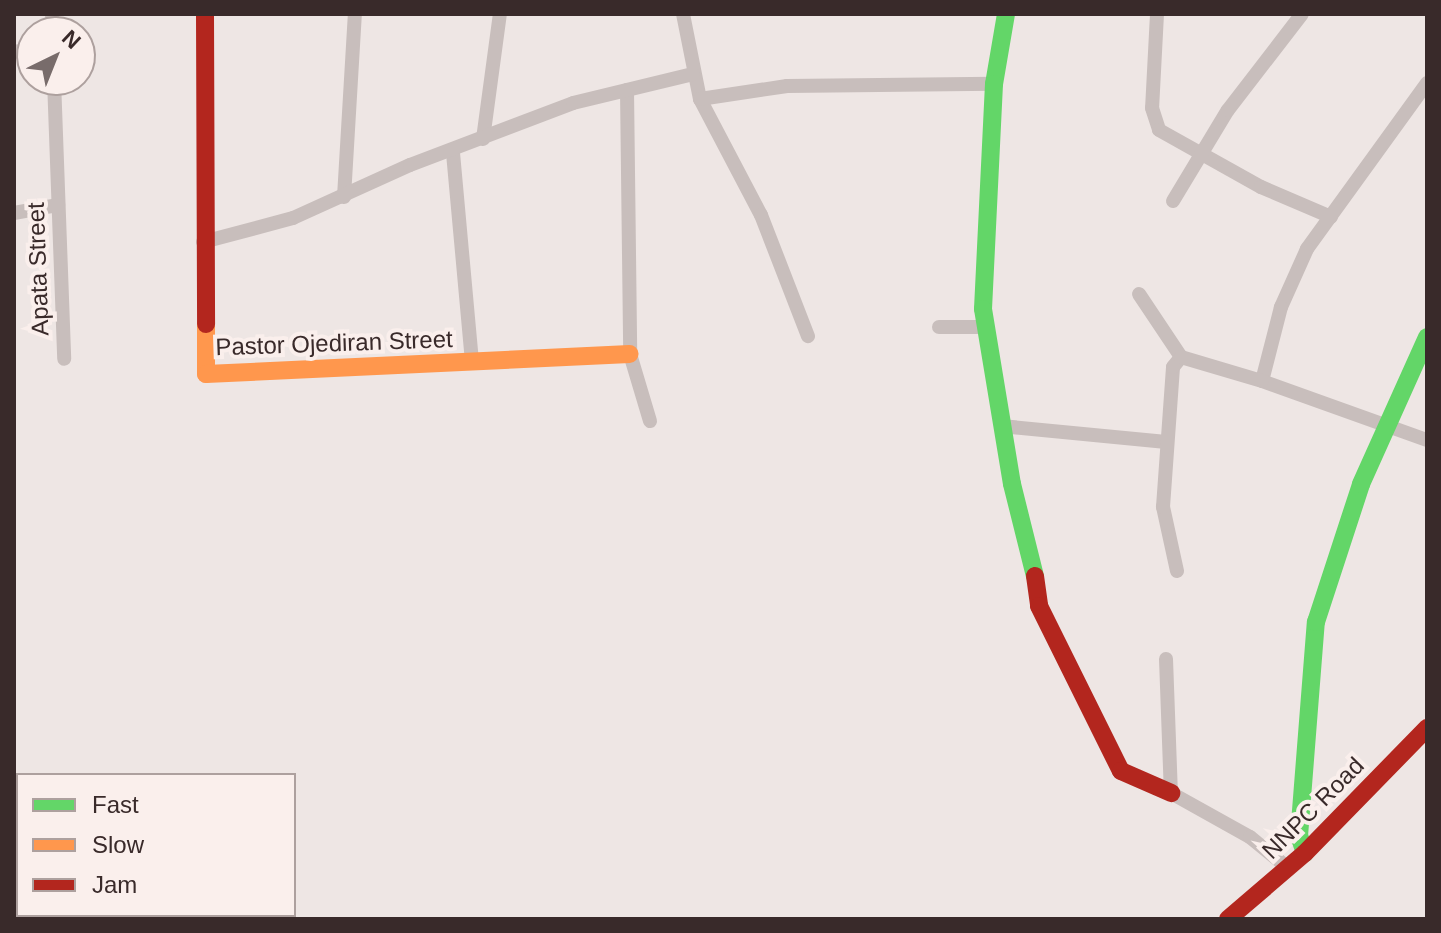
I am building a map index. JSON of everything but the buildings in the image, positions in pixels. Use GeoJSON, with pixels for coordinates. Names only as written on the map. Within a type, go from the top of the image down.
{"type":"FeatureCollection","features":[{"type":"Feature","properties":{"kind":"street","name":"Pastor Ojediran Street"},"geometry":{"type":"LineString","coordinates":[[205,14],[203,242],[206,374],[630,354]]}},
{"type":"Feature","properties":{"kind":"street"},"geometry":{"type":"LineString","coordinates":[[344,197],[355,14]]}},
{"type":"Feature","properties":{"kind":"street"},"geometry":{"type":"LineString","coordinates":[[483,139],[500,14]]}},
{"type":"Feature","properties":{"kind":"street"},"geometry":{"type":"LineString","coordinates":[[683,14],[700,99],[761,215],[808,336]]}},
{"type":"Feature","properties":{"kind":"street"},"geometry":{"type":"LineString","coordinates":[[1006,14],[994,84],[984,327],[1001,426],[1039,606],[1064,662],[1121,771],[1171,793],[1250,837],[1288,868]]}},
{"type":"Feature","properties":{"kind":"street"},"geometry":{"type":"LineString","coordinates":[[1157,14],[1153,120],[1168,138],[1204,154],[1261,187],[1331,217]]}},
{"type":"Feature","properties":{"kind":"street"},"geometry":{"type":"LineString","coordinates":[[1173,201],[1228,110],[1302,14]]}},
{"type":"Feature","properties":{"kind":"street"},"geometry":{"type":"LineString","coordinates":[[203,242],[279,223],[344,197],[410,165],[453,153],[573,103],[693,74]]}},
{"type":"Feature","properties":{"kind":"street"},"geometry":{"type":"LineString","coordinates":[[1262,381],[1293,276],[1331,217],[1427,83]]}},
{"type":"Feature","properties":{"kind":"street"},"geometry":{"type":"LineString","coordinates":[[700,99],[787,86],[994,84]]}},
{"type":"Feature","properties":{"kind":"street"},"geometry":{"type":"LineString","coordinates":[[627,90],[630,354],[650,421]]}},
{"type":"Feature","properties":{"kind":"street","name":"Apata Street"},"geometry":{"type":"LineString","coordinates":[[55,96],[64,359]]}},
{"type":"Feature","properties":{"kind":"street"},"geometry":{"type":"LineString","coordinates":[[453,153],[472,362]]}},
{"type":"Feature","properties":{"kind":"street"},"geometry":{"type":"LineString","coordinates":[[14,213],[58,205]]}},
{"type":"Feature","properties":{"kind":"street"},"geometry":{"type":"LineString","coordinates":[[1139,294],[1181,357],[1262,381],[1427,440]]}},
{"type":"Feature","properties":{"kind":"street"},"geometry":{"type":"LineString","coordinates":[[939,327],[984,327]]}},
{"type":"Feature","properties":{"kind":"street"},"geometry":{"type":"LineString","coordinates":[[1305,853],[1299,836],[1316,622],[1347,521],[1427,337]]}},
{"type":"Feature","properties":{"kind":"street"},"geometry":{"type":"LineString","coordinates":[[1177,571],[1163,507],[1173,367],[1181,357]]}},
{"type":"Feature","properties":{"kind":"street"},"geometry":{"type":"LineString","coordinates":[[1001,426],[1166,442]]}},
{"type":"Feature","properties":{"kind":"street"},"geometry":{"type":"LineString","coordinates":[[1166,659],[1171,793]]}},
{"type":"Feature","properties":{"kind":"street","name":"NNPC Road"},"geometry":{"type":"LineString","coordinates":[[1228,919],[1305,853],[1427,728]]}},
{"type":"Feature","properties":{"kind":"traffic: fast"},"geometry":{"type":"LineString","coordinates":[[1006,14],[994,84],[983,309],[1012,484],[1035,576]]}},
{"type":"Feature","properties":{"kind":"traffic: fast"},"geometry":{"type":"LineString","coordinates":[[1305,853],[1299,836],[1316,622],[1361,484],[1427,337]]}},
{"type":"Feature","properties":{"kind":"traffic: slow"},"geometry":{"type":"LineString","coordinates":[[206,324],[206,374],[630,354]]}},
{"type":"Feature","properties":{"kind":"traffic: jam"},"geometry":{"type":"LineString","coordinates":[[205,14],[206,324]]}},
{"type":"Feature","properties":{"kind":"traffic: jam"},"geometry":{"type":"LineString","coordinates":[[1035,576],[1039,606],[1121,771],[1171,793]]}},
{"type":"Feature","properties":{"kind":"traffic: jam"},"geometry":{"type":"LineString","coordinates":[[1228,919],[1305,853],[1427,728]]}}]}
